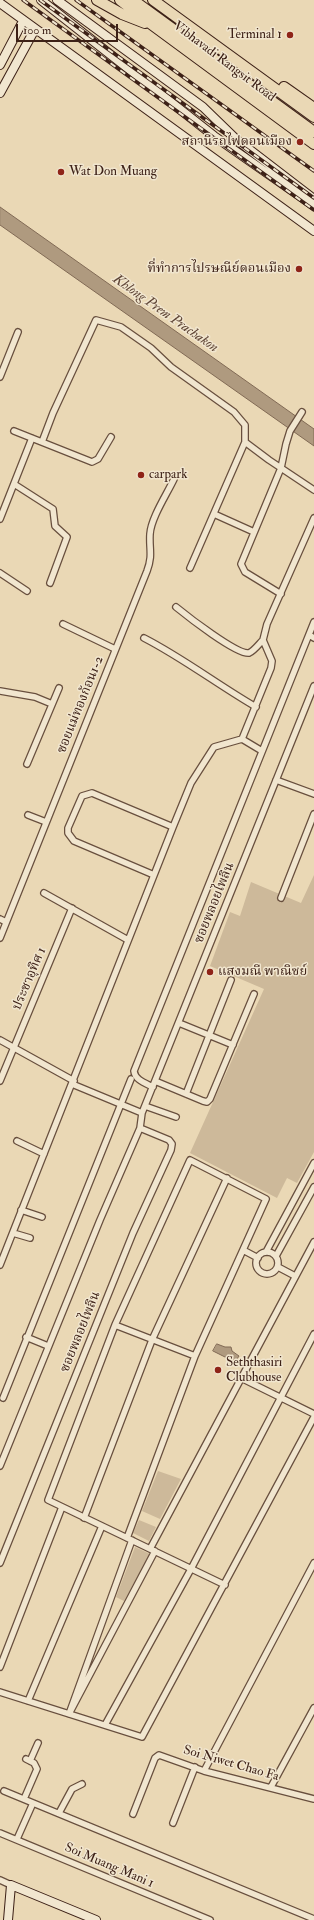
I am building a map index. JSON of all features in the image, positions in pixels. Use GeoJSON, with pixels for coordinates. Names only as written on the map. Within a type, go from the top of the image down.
{"type":"FeatureCollection","features":[{"type":"Feature","properties":{"kind":"highway"},"geometry":{"type":"LineString","coordinates":[[97,0],[122,14],[156,27]]}},
{"type":"Feature","properties":{"kind":"highway"},"geometry":{"type":"LineString","coordinates":[[109,0],[146,21]]}},
{"type":"Feature","properties":{"kind":"highway","name":"Vibhavadi Rangsit Road"},"geometry":{"type":"LineString","coordinates":[[120,0],[146,21],[314,144]]}},
{"type":"Feature","properties":{"kind":"highway"},"geometry":{"type":"LineString","coordinates":[[133,0],[314,132]]}},
{"type":"Feature","properties":{"kind":"highway"},"geometry":{"type":"LineString","coordinates":[[153,0],[314,118]]}},
{"type":"Feature","properties":{"kind":"highway","name":"Vibhavadi Rangsit Road"},"geometry":{"type":"LineString","coordinates":[[164,0],[314,108]]}},
{"type":"Feature","properties":{"kind":"main road"},"geometry":{"type":"LineString","coordinates":[[41,0],[214,136],[314,206]]}},
{"type":"Feature","properties":{"kind":"main road"},"geometry":{"type":"LineString","coordinates":[[57,0],[203,107],[237,140],[314,199]]}},
{"type":"Feature","properties":{"kind":"main road"},"geometry":{"type":"LineString","coordinates":[[0,3],[314,231]]}},
{"type":"Feature","properties":{"kind":"main road"},"geometry":{"type":"LineString","coordinates":[[0,65],[24,21]]}},
{"type":"Feature","properties":{"kind":"main road"},"geometry":{"type":"LineString","coordinates":[[0,93],[35,29]]}},
{"type":"Feature","properties":{"kind":"main road"},"geometry":{"type":"LineString","coordinates":[[8,1920],[12,1885],[96,1920]]}},
{"type":"Feature","properties":{"kind":"street"},"geometry":{"type":"LineString","coordinates":[[42,442],[52,414],[96,320],[121,327],[150,348],[171,367],[234,412],[245,425],[245,442],[190,568]]}},
{"type":"Feature","properties":{"kind":"street"},"geometry":{"type":"LineString","coordinates":[[0,377],[18,332]]}},
{"type":"Feature","properties":{"kind":"street"},"geometry":{"type":"LineString","coordinates":[[281,594],[245,572],[242,567],[242,558],[281,468],[290,431],[301,414]]}},
{"type":"Feature","properties":{"kind":"street"},"geometry":{"type":"LineString","coordinates":[[14,432],[94,462],[98,459],[111,437]]}},
{"type":"Feature","properties":{"kind":"street"},"geometry":{"type":"LineString","coordinates":[[0,519],[32,438]]}},
{"type":"Feature","properties":{"kind":"street"},"geometry":{"type":"LineString","coordinates":[[245,442],[314,490]]}},
{"type":"Feature","properties":{"kind":"street","name":"ซอยแม่ทองก้อน1-2"},"geometry":{"type":"LineString","coordinates":[[0,938],[150,563],[152,556],[150,534],[152,526],[174,479]]}},
{"type":"Feature","properties":{"kind":"street"},"geometry":{"type":"LineString","coordinates":[[14,484],[53,509],[55,526],[67,537],[50,582]]}},
{"type":"Feature","properties":{"kind":"street"},"geometry":{"type":"LineString","coordinates":[[214,514],[254,532]]}},
{"type":"Feature","properties":{"kind":"street"},"geometry":{"type":"LineString","coordinates":[[176,607],[224,642],[245,652],[252,651],[263,640],[267,624],[314,518]]}},
{"type":"Feature","properties":{"kind":"street"},"geometry":{"type":"LineString","coordinates":[[0,573],[27,590]]}},
{"type":"Feature","properties":{"kind":"street"},"geometry":{"type":"LineString","coordinates":[[254,994],[210,1099],[207,1102],[186,1094],[138,1080],[134,1071],[262,751],[311,637],[314,622]]}},
{"type":"Feature","properties":{"kind":"street"},"geometry":{"type":"LineString","coordinates":[[63,624],[115,649]]}},
{"type":"Feature","properties":{"kind":"street"},"geometry":{"type":"LineString","coordinates":[[144,638],[162,647],[228,691],[256,707]]}},
{"type":"Feature","properties":{"kind":"street"},"geometry":{"type":"LineString","coordinates":[[242,739],[271,668],[272,661],[263,640]]}},
{"type":"Feature","properties":{"kind":"street","name":"ซอยพลอยไพลิน"},"geometry":{"type":"LineString","coordinates":[[0,1466],[100,1220],[140,1128],[142,1113],[314,686]]}},
{"type":"Feature","properties":{"kind":"street"},"geometry":{"type":"LineString","coordinates":[[28,764],[59,688]]}},
{"type":"Feature","properties":{"kind":"street"},"geometry":{"type":"LineString","coordinates":[[0,691],[35,697],[52,704]]}},
{"type":"Feature","properties":{"kind":"street"},"geometry":{"type":"LineString","coordinates":[[0,1265],[172,827],[191,783],[214,747],[242,739],[262,751]]}},
{"type":"Feature","properties":{"kind":"street"},"geometry":{"type":"LineString","coordinates":[[276,780],[314,794]]}},
{"type":"Feature","properties":{"kind":"street"},"geometry":{"type":"LineString","coordinates":[[154,875],[74,841],[68,833],[68,828],[82,796],[86,793],[92,793],[172,827]]}},
{"type":"Feature","properties":{"kind":"street"},"geometry":{"type":"LineString","coordinates":[[281,898],[314,814]]}},
{"type":"Feature","properties":{"kind":"street"},"geometry":{"type":"LineString","coordinates":[[28,815],[46,822]]}},
{"type":"Feature","properties":{"kind":"street"},"geometry":{"type":"LineString","coordinates":[[44,892],[128,940]]}},
{"type":"Feature","properties":{"kind":"street","name":"ประชาอุทิศ 1"},"geometry":{"type":"LineString","coordinates":[[0,1081],[72,908]]}},
{"type":"Feature","properties":{"kind":"street"},"geometry":{"type":"LineString","coordinates":[[0,919],[6,922]]}},
{"type":"Feature","properties":{"kind":"street"},"geometry":{"type":"LineString","coordinates":[[186,1094],[231,980]]}},
{"type":"Feature","properties":{"kind":"street"},"geometry":{"type":"LineString","coordinates":[[179,1023],[233,1045]]}},
{"type":"Feature","properties":{"kind":"street"},"geometry":{"type":"LineString","coordinates":[[0,1040],[73,1082],[142,1113]]}},
{"type":"Feature","properties":{"kind":"street"},"geometry":{"type":"LineString","coordinates":[[2,1398],[122,1105],[131,1079]]}},
{"type":"Feature","properties":{"kind":"street"},"geometry":{"type":"LineString","coordinates":[[145,1106],[176,1117]]}},
{"type":"Feature","properties":{"kind":"street","name":"ซอยพลอยไพลิน"},"geometry":{"type":"LineString","coordinates":[[0,1563],[133,1233],[171,1150],[172,1144],[169,1140],[140,1128]]}},
{"type":"Feature","properties":{"kind":"street"},"geometry":{"type":"LineString","coordinates":[[17,1141],[44,1154]]}},
{"type":"Feature","properties":{"kind":"street"},"geometry":{"type":"LineString","coordinates":[[69,1714],[129,1539],[195,1356],[266,1199],[190,1160],[115,1325],[48,1500],[84,1518],[102,1526],[129,1539],[152,1550],[191,1569],[225,1585]]}},
{"type":"Feature","properties":{"kind":"street"},"geometry":{"type":"LineString","coordinates":[[314,1163],[266,1252],[258,1258],[257,1265],[263,1274],[274,1272],[278,1267],[276,1256],[314,1187]]}},
{"type":"Feature","properties":{"kind":"street"},"geometry":{"type":"LineString","coordinates":[[84,1518],[152,1340],[227,1178]]}},
{"type":"Feature","properties":{"kind":"street"},"geometry":{"type":"LineString","coordinates":[[293,1201],[303,1207]]}},
{"type":"Feature","properties":{"kind":"street"},"geometry":{"type":"LineString","coordinates":[[21,1210],[42,1218]]}},
{"type":"Feature","properties":{"kind":"street"},"geometry":{"type":"LineString","coordinates":[[13,1233],[30,1238]]}},
{"type":"Feature","properties":{"kind":"street"},"geometry":{"type":"LineString","coordinates":[[69,1714],[241,1378],[314,1242]]}},
{"type":"Feature","properties":{"kind":"street"},"geometry":{"type":"LineString","coordinates":[[243,1250],[258,1258]]}},
{"type":"Feature","properties":{"kind":"street"},"geometry":{"type":"LineString","coordinates":[[266,1252],[276,1256]]}},
{"type":"Feature","properties":{"kind":"street"},"geometry":{"type":"LineString","coordinates":[[278,1267],[295,1276]]}},
{"type":"Feature","properties":{"kind":"street"},"geometry":{"type":"LineString","coordinates":[[115,1325],[195,1356]]}},
{"type":"Feature","properties":{"kind":"street"},"geometry":{"type":"LineString","coordinates":[[105,1725],[191,1569],[314,1334]]}},
{"type":"Feature","properties":{"kind":"street"},"geometry":{"type":"LineString","coordinates":[[26,1338],[48,1346]]}},
{"type":"Feature","properties":{"kind":"street"},"geometry":{"type":"LineString","coordinates":[[241,1378],[314,1414]]}},
{"type":"Feature","properties":{"kind":"street"},"geometry":{"type":"LineString","coordinates":[[0,1692],[142,1737],[314,1417]]}},
{"type":"Feature","properties":{"kind":"street"},"geometry":{"type":"LineString","coordinates":[[0,1667],[62,1507]]}},
{"type":"Feature","properties":{"kind":"street"},"geometry":{"type":"LineString","coordinates":[[28,1701],[102,1526]]}},
{"type":"Feature","properties":{"kind":"street"},"geometry":{"type":"LineString","coordinates":[[204,1770],[314,1563]]}},
{"type":"Feature","properties":{"kind":"street"},"geometry":{"type":"LineString","coordinates":[[271,1787],[314,1708]]}},
{"type":"Feature","properties":{"kind":"street"},"geometry":{"type":"LineString","coordinates":[[24,1799],[37,1769],[28,1760],[38,1743]]}},
{"type":"Feature","properties":{"kind":"street","name":"Soi Niwet Chao Fa"},"geometry":{"type":"LineString","coordinates":[[133,1814],[155,1758],[159,1755],[163,1755],[204,1770],[314,1799]]}},
{"type":"Feature","properties":{"kind":"street"},"geometry":{"type":"LineString","coordinates":[[173,1823],[194,1767]]}},
{"type":"Feature","properties":{"kind":"street"},"geometry":{"type":"LineString","coordinates":[[59,1813],[72,1789],[82,1784]]}},
{"type":"Feature","properties":{"kind":"street"},"geometry":{"type":"LineString","coordinates":[[4,1791],[314,1919]]}},
{"type":"Feature","properties":{"kind":"street"},"geometry":{"type":"LineString","coordinates":[[17,1839],[33,1803]]}},
{"type":"Feature","properties":{"kind":"street","name":"Soi Muang Mani 1"},"geometry":{"type":"LineString","coordinates":[[0,1833],[210,1920]]}},
{"type":"Feature","properties":{"kind":"street"},"geometry":{"type":"LineString","coordinates":[[0,1880],[12,1885]]}},
{"type":"Feature","properties":{"kind":"shaded area"},"geometry":{"type":"Polygon","coordinates":[[[0,207],[314,429],[314,446],[0,225],[0,207]]]}},
{"type":"Feature","properties":{"kind":"shaded area"},"geometry":{"type":"Polygon","coordinates":[[[314,875],[314,1152],[297,1183],[287,1178],[277,1198],[190,1153],[264,989],[210,966],[230,912],[240,916],[251,882],[301,903],[314,875]]]}},
{"type":"Feature","properties":{"kind":"shaded area"},"geometry":{"type":"Polygon","coordinates":[[[217,1344],[225,1347],[231,1347],[232,1351],[239,1356],[235,1362],[213,1351],[217,1344]]]}},
{"type":"Feature","properties":{"kind":"shaded area"},"geometry":{"type":"Polygon","coordinates":[[[158,1471],[181,1479],[160,1519],[142,1511],[158,1471]]]}},
{"type":"Feature","properties":{"kind":"shaded area"},"geometry":{"type":"Polygon","coordinates":[[[139,1520],[156,1527],[149,1541],[133,1533],[139,1520]]]}},
{"type":"Feature","properties":{"kind":"shaded area"},"geometry":{"type":"Polygon","coordinates":[[[135,1547],[150,1554],[124,1601],[116,1597],[135,1547]]]}},
{"type":"Feature","properties":{"kind":"railway"},"geometry":{"type":"LineString","coordinates":[[23,0],[314,210]]}},
{"type":"Feature","properties":{"kind":"railway"},"geometry":{"type":"LineString","coordinates":[[40,0],[314,198]]}},
{"type":"Feature","properties":{"kind":"railway"},"geometry":{"type":"LineString","coordinates":[[76,0],[314,171]]}},
{"type":"Feature","properties":{"kind":"place","name":"Terminal 1"},"geometry":{"type":"Point","coordinates":[290,35]}},
{"type":"Feature","properties":{"kind":"place","name":"สถานีรถไฟดอนเมือง"},"geometry":{"type":"Point","coordinates":[300,142]}},
{"type":"Feature","properties":{"kind":"place","name":"Wat Don Muang"},"geometry":{"type":"Point","coordinates":[61,172]}},
{"type":"Feature","properties":{"kind":"place","name":"ที่ทำการไปรษณีย์ดอนเมือง"},"geometry":{"type":"Point","coordinates":[299,269]}},
{"type":"Feature","properties":{"kind":"place","name":"carpark"},"geometry":{"type":"Point","coordinates":[141,475]}},
{"type":"Feature","properties":{"kind":"place","name":"แสงมณี พาณิชย์"},"geometry":{"type":"Point","coordinates":[210,972]}},
{"type":"Feature","properties":{"kind":"place","name":"Seththasiri Clubhouse"},"geometry":{"type":"Point","coordinates":[218,1370]}},
{"type":"Feature","properties":{"kind":"water label","name":"Khlong Prem Prachakon"},"geometry":{"type":"Point","coordinates":[165,314]}}]}
